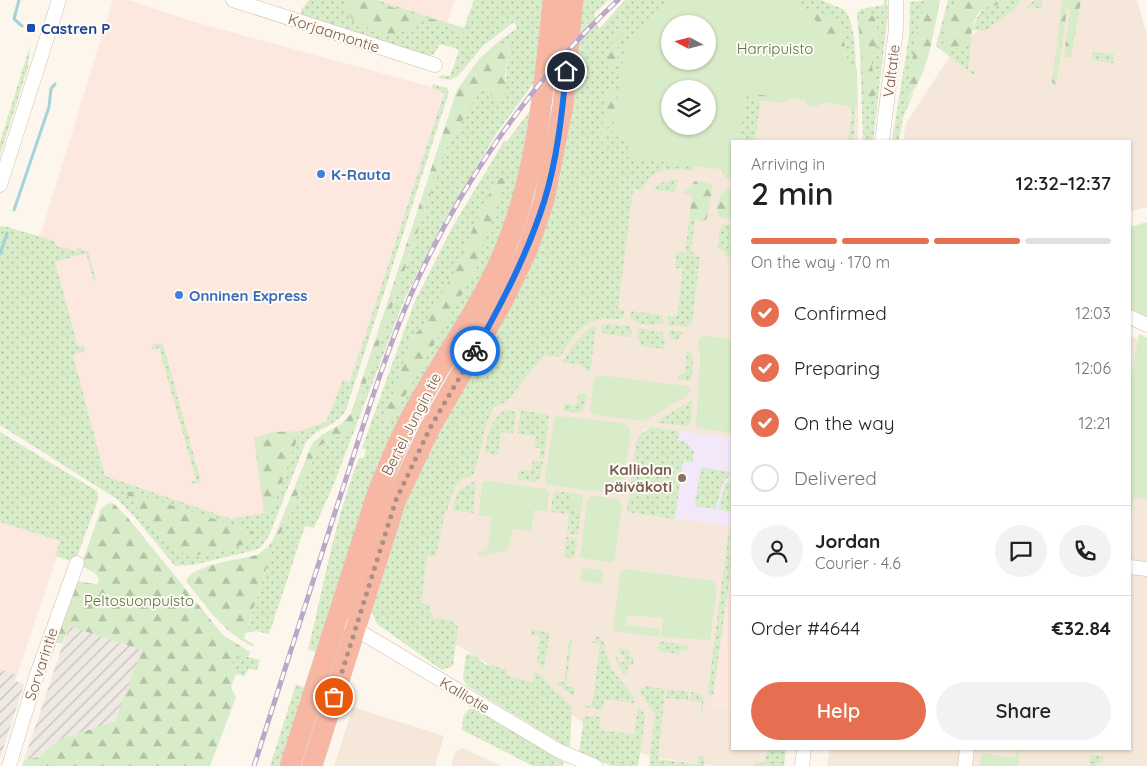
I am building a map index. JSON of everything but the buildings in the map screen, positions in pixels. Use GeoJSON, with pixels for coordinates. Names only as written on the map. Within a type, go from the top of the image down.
{"type":"FeatureCollection","features":[{"type":"Feature","properties":{"kind":"highway","name":"Bertel Jungin tie"},"geometry":{"type":"LineString","coordinates":[[290,766],[378,491],[393,454],[413,415],[481,299],[504,251],[522,206],[534,156],[542,105],[552,0]]}},
{"type":"Feature","properties":{"kind":"highway","name":"Bertel Jungin tie"},"geometry":{"type":"LineString","coordinates":[[312,766],[396,500],[412,462],[504,299],[527,251],[544,201],[563,106],[573,0]]}},
{"type":"Feature","properties":{"kind":"street"},"geometry":{"type":"LineString","coordinates":[[0,185],[59,0]]}},
{"type":"Feature","properties":{"kind":"street","name":"Korjaamontie"},"geometry":{"type":"LineString","coordinates":[[233,0],[434,65]]}},
{"type":"Feature","properties":{"kind":"street","name":"Valtatie"},"geometry":{"type":"LineString","coordinates":[[882,140],[896,29],[896,0]]}},
{"type":"Feature","properties":{"kind":"street"},"geometry":{"type":"LineString","coordinates":[[1131,317],[1147,325]]}},
{"type":"Feature","properties":{"kind":"street","name":"Sorvarintie"},"geometry":{"type":"LineString","coordinates":[[8,766],[40,667],[77,563]]}},
{"type":"Feature","properties":{"kind":"street"},"geometry":{"type":"LineString","coordinates":[[1131,566],[1147,569]]}},
{"type":"Feature","properties":{"kind":"street","name":"Kalliotie"},"geometry":{"type":"LineString","coordinates":[[337,620],[356,628],[559,751],[595,766]]}},
{"type":"Feature","properties":{"kind":"street"},"geometry":{"type":"LineString","coordinates":[[802,766],[804,750]]}},
{"type":"Feature","properties":{"kind":"street"},"geometry":{"type":"LineString","coordinates":[[965,766],[967,750]]}},
{"type":"Feature","properties":{"kind":"shaded area"},"geometry":{"type":"Polygon","coordinates":[[[113,0],[129,0],[191,21],[443,90],[439,109],[350,383],[343,381],[326,422],[300,431],[273,432],[264,503],[264,535],[106,484],[40,236],[113,0]]]}},
{"type":"Feature","properties":{"kind":"shaded area"},"geometry":{"type":"Polygon","coordinates":[[[377,0],[455,0],[447,23],[377,0]]]}},
{"type":"Feature","properties":{"kind":"shaded area"},"geometry":{"type":"Polygon","coordinates":[[[1016,0],[1137,0],[1147,36],[1147,207],[1131,212],[1131,140],[903,140],[906,123],[954,50],[1016,0]]]}},
{"type":"Feature","properties":{"kind":"shaded area"},"geometry":{"type":"Polygon","coordinates":[[[746,93],[858,107],[858,140],[740,140],[746,93]]]}},
{"type":"Feature","properties":{"kind":"shaded area"},"geometry":{"type":"Polygon","coordinates":[[[627,157],[731,171],[731,438],[647,428],[644,430],[628,512],[731,526],[731,750],[772,750],[770,766],[713,766],[653,757],[635,751],[610,739],[426,626],[409,597],[425,539],[481,428],[500,402],[627,157]]]}},
{"type":"Feature","properties":{"kind":"shaded area"},"geometry":{"type":"Polygon","coordinates":[[[1131,336],[1147,344],[1147,766],[827,766],[830,750],[1131,750],[1131,336]]]}},
{"type":"Feature","properties":{"kind":"shaded area","name":"Kalliolan päiväkoti"},"geometry":{"type":"Polygon","coordinates":[[[650,427],[731,438],[731,526],[627,512],[637,439],[650,427]]]}},
{"type":"Feature","properties":{"kind":"shaded area"},"geometry":{"type":"Polygon","coordinates":[[[0,521],[62,541],[17,675],[0,669],[0,521]]]}},
{"type":"Feature","properties":{"kind":"shaded area"},"geometry":{"type":"Polygon","coordinates":[[[731,549],[731,709],[711,707],[731,549]]]}},
{"type":"Feature","properties":{"kind":"shaded area"},"geometry":{"type":"Polygon","coordinates":[[[69,626],[143,650],[115,721],[59,740],[39,757],[24,760],[69,626]]]}},
{"type":"Feature","properties":{"kind":"shaded area"},"geometry":{"type":"Polygon","coordinates":[[[0,669],[17,675],[15,681],[24,684],[0,759],[0,669]]]}},
{"type":"Feature","properties":{"kind":"shaded area"},"geometry":{"type":"Polygon","coordinates":[[[353,707],[444,736],[435,766],[334,766],[353,707]]]}},
{"type":"Feature","properties":{"kind":"shaded area"},"geometry":{"type":"Polygon","coordinates":[[[463,748],[501,766],[451,766],[455,752],[463,748]]]}},
{"type":"Feature","properties":{"kind":"green space"},"geometry":{"type":"Polygon","coordinates":[[[309,0],[377,0],[464,28],[474,0],[545,0],[538,77],[496,134],[444,221],[405,298],[333,486],[314,528],[305,526],[269,634],[256,631],[246,633],[269,559],[319,446],[350,430],[446,149],[481,89],[505,87],[509,47],[498,42],[517,28],[514,22],[483,46],[458,76],[450,80],[438,78],[441,75],[450,76],[459,51],[457,49],[440,44],[434,54],[428,56],[302,15],[301,10],[309,0]]]}},
{"type":"Feature","properties":{"kind":"green space"},"geometry":{"type":"Polygon","coordinates":[[[347,0],[366,0],[464,28],[463,34],[418,20],[412,27],[399,34],[382,33],[355,23],[345,9],[347,0]]]}},
{"type":"Feature","properties":{"kind":"green space"},"geometry":{"type":"Polygon","coordinates":[[[580,0],[608,0],[594,14],[599,29],[625,0],[821,0],[845,10],[854,36],[856,72],[854,140],[848,140],[852,112],[846,55],[816,21],[821,27],[818,34],[750,99],[761,100],[755,140],[731,140],[731,178],[724,176],[722,170],[726,140],[716,53],[716,15],[712,15],[711,9],[695,15],[661,15],[661,41],[612,135],[696,154],[693,171],[663,171],[651,177],[642,190],[633,189],[618,308],[625,310],[623,318],[599,319],[581,329],[560,357],[543,356],[507,401],[494,408],[487,422],[474,475],[462,480],[455,488],[447,511],[445,511],[436,557],[427,556],[421,603],[430,605],[430,611],[434,618],[450,620],[458,626],[453,666],[442,670],[377,624],[372,612],[374,594],[417,468],[511,300],[580,0]]]}},
{"type":"Feature","properties":{"kind":"green space","name":"Harripuisto"},"geometry":{"type":"Polygon","coordinates":[[[669,0],[798,0],[857,70],[858,107],[746,93],[740,140],[731,140],[731,171],[627,157],[629,139],[612,135],[627,42],[669,0]]]}},
{"type":"Feature","properties":{"kind":"green space"},"geometry":{"type":"Polygon","coordinates":[[[884,0],[887,0],[888,14],[873,140],[863,140],[857,13],[861,9],[884,5],[884,0]]]}},
{"type":"Feature","properties":{"kind":"green space"},"geometry":{"type":"Polygon","coordinates":[[[926,0],[916,35],[907,100],[914,92],[903,118],[899,140],[892,140],[909,36],[910,2],[926,0]]]}},
{"type":"Feature","properties":{"kind":"green space"},"geometry":{"type":"Polygon","coordinates":[[[926,0],[940,0],[925,67],[914,91],[906,100],[916,35],[926,0]]]}},
{"type":"Feature","properties":{"kind":"green space"},"geometry":{"type":"Polygon","coordinates":[[[948,0],[962,0],[952,7],[958,48],[971,40],[968,70],[975,71],[974,75],[936,46],[948,0]]]}},
{"type":"Feature","properties":{"kind":"green space"},"geometry":{"type":"Polygon","coordinates":[[[961,0],[1009,0],[1008,4],[991,6],[980,12],[974,22],[971,40],[958,48],[948,50],[943,46],[948,11],[961,0]]]}},
{"type":"Feature","properties":{"kind":"green space"},"geometry":{"type":"Polygon","coordinates":[[[1009,0],[1021,0],[1015,9],[985,31],[972,30],[978,16],[984,9],[1008,4],[1009,0]]]}},
{"type":"Feature","properties":{"kind":"green space"},"geometry":{"type":"Polygon","coordinates":[[[1035,0],[1042,0],[1042,9],[1026,7],[1035,0]]]}},
{"type":"Feature","properties":{"kind":"green space"},"geometry":{"type":"Polygon","coordinates":[[[1062,0],[1081,0],[1071,58],[1064,57],[1070,10],[1067,9],[1056,87],[1052,82],[1062,0]]]}},
{"type":"Feature","properties":{"kind":"green space"},"geometry":{"type":"Polygon","coordinates":[[[812,11],[827,15],[843,31],[852,112],[839,94],[815,107],[806,105],[805,98],[791,90],[787,103],[750,99],[748,96],[818,34],[821,27],[816,21],[790,13],[812,11]]]}},
{"type":"Feature","properties":{"kind":"green space"},"geometry":{"type":"Polygon","coordinates":[[[866,15],[874,17],[879,38],[872,59],[872,68],[877,87],[874,97],[867,103],[865,101],[859,26],[866,15]]]}},
{"type":"Feature","properties":{"kind":"green space"},"geometry":{"type":"Polygon","coordinates":[[[622,29],[624,32],[617,39],[618,48],[615,53],[619,60],[608,68],[608,51],[612,49],[612,41],[622,29]]]}},
{"type":"Feature","properties":{"kind":"green space"},"geometry":{"type":"Polygon","coordinates":[[[498,42],[509,47],[505,78],[507,91],[499,102],[492,100],[489,89],[481,89],[446,149],[350,430],[319,446],[269,559],[244,638],[254,645],[253,647],[242,641],[224,626],[186,581],[190,575],[206,567],[257,555],[269,546],[312,444],[342,423],[351,413],[457,90],[479,59],[498,42]]]}},
{"type":"Feature","properties":{"kind":"green space"},"geometry":{"type":"Polygon","coordinates":[[[30,46],[28,67],[0,155],[0,142],[30,46]]]}},
{"type":"Feature","properties":{"kind":"green space"},"geometry":{"type":"Polygon","coordinates":[[[1093,52],[1114,54],[1113,63],[1092,60],[1093,52]]]}},
{"type":"Feature","properties":{"kind":"green space"},"geometry":{"type":"Polygon","coordinates":[[[433,84],[447,88],[449,92],[346,410],[332,424],[316,433],[306,442],[269,536],[260,548],[193,565],[175,566],[133,515],[117,499],[0,425],[0,227],[4,226],[55,241],[55,245],[76,251],[78,248],[88,251],[96,280],[94,281],[86,253],[55,262],[78,347],[84,346],[85,351],[73,355],[105,476],[231,519],[271,512],[300,431],[326,422],[343,380],[350,382],[444,93],[432,88],[433,84]]]}},
{"type":"Feature","properties":{"kind":"green space"},"geometry":{"type":"Polygon","coordinates":[[[614,89],[617,92],[612,123],[605,130],[604,135],[609,142],[607,149],[604,150],[601,135],[606,96],[614,89]]]}},
{"type":"Feature","properties":{"kind":"green space"},"geometry":{"type":"Polygon","coordinates":[[[535,104],[520,182],[497,248],[317,652],[308,650],[343,504],[359,458],[364,458],[366,450],[362,448],[414,303],[453,226],[504,141],[507,141],[535,104]]]}},
{"type":"Feature","properties":{"kind":"green space"},"geometry":{"type":"Polygon","coordinates":[[[497,178],[503,178],[505,182],[476,269],[388,426],[384,419],[412,337],[424,325],[465,253],[473,227],[497,178]]]}},
{"type":"Feature","properties":{"kind":"green space"},"geometry":{"type":"Polygon","coordinates":[[[678,179],[675,192],[653,190],[660,183],[678,179]]]}},
{"type":"Feature","properties":{"kind":"green space"},"geometry":{"type":"Polygon","coordinates":[[[695,181],[709,183],[713,186],[707,218],[704,221],[689,219],[692,195],[684,194],[684,192],[695,181]]]}},
{"type":"Feature","properties":{"kind":"green space"},"geometry":{"type":"Polygon","coordinates":[[[731,189],[731,218],[724,219],[718,216],[717,203],[722,194],[731,189]]]}},
{"type":"Feature","properties":{"kind":"green space"},"geometry":{"type":"Polygon","coordinates":[[[689,219],[695,220],[691,250],[695,256],[700,257],[692,323],[687,327],[668,325],[668,316],[677,316],[683,269],[675,268],[676,252],[685,253],[689,219]]]}},
{"type":"Feature","properties":{"kind":"green space"},"geometry":{"type":"Polygon","coordinates":[[[1147,222],[1147,320],[1131,312],[1131,227],[1147,222]]]}},
{"type":"Feature","properties":{"kind":"green space"},"geometry":{"type":"Polygon","coordinates":[[[731,224],[731,257],[725,256],[725,251],[718,249],[719,230],[723,225],[731,224]]]}},
{"type":"Feature","properties":{"kind":"green space"},"geometry":{"type":"Polygon","coordinates":[[[631,311],[662,315],[663,322],[651,325],[641,324],[630,318],[631,311]]]}},
{"type":"Feature","properties":{"kind":"green space"},"geometry":{"type":"Polygon","coordinates":[[[605,323],[629,326],[632,330],[631,337],[604,334],[601,326],[605,323]]]}},
{"type":"Feature","properties":{"kind":"green space"},"geometry":{"type":"Polygon","coordinates":[[[591,326],[596,326],[590,373],[579,364],[562,362],[576,341],[591,326]]]}},
{"type":"Feature","properties":{"kind":"green space"},"geometry":{"type":"Polygon","coordinates":[[[637,329],[662,332],[665,339],[664,349],[640,346],[637,329]]]}},
{"type":"Feature","properties":{"kind":"green space"},"geometry":{"type":"Polygon","coordinates":[[[671,330],[683,332],[677,341],[671,339],[669,333],[671,330]]]}},
{"type":"Feature","properties":{"kind":"green space"},"geometry":{"type":"Polygon","coordinates":[[[1139,334],[1147,338],[1147,493],[1146,499],[1134,498],[1131,517],[1131,378],[1139,334]]]}},
{"type":"Feature","properties":{"kind":"green space"},"geometry":{"type":"Polygon","coordinates":[[[703,335],[731,340],[731,433],[696,426],[700,358],[698,340],[703,335]]]}},
{"type":"Feature","properties":{"kind":"green space"},"geometry":{"type":"Polygon","coordinates":[[[161,343],[164,347],[201,482],[195,484],[190,482],[196,480],[159,348],[151,350],[152,345],[161,343]]]}},
{"type":"Feature","properties":{"kind":"green space"},"geometry":{"type":"Polygon","coordinates":[[[687,352],[691,352],[693,358],[692,378],[687,381],[678,380],[679,374],[684,374],[687,352]]]}},
{"type":"Feature","properties":{"kind":"green space"},"geometry":{"type":"Polygon","coordinates":[[[599,375],[688,386],[691,390],[684,398],[644,421],[594,415],[590,410],[594,379],[599,375]]]}},
{"type":"Feature","properties":{"kind":"green space"},"geometry":{"type":"Polygon","coordinates":[[[578,394],[587,394],[584,410],[579,413],[563,411],[564,403],[577,405],[578,394]]]}},
{"type":"Feature","properties":{"kind":"green space"},"geometry":{"type":"Polygon","coordinates":[[[692,400],[691,421],[687,426],[659,423],[659,420],[692,400]]]}},
{"type":"Feature","properties":{"kind":"green space"},"geometry":{"type":"Polygon","coordinates":[[[507,409],[516,412],[513,433],[501,432],[498,455],[485,453],[488,434],[493,422],[507,409]]]}},
{"type":"Feature","properties":{"kind":"green space"},"geometry":{"type":"Polygon","coordinates":[[[521,410],[549,415],[544,459],[539,458],[540,448],[534,447],[536,436],[517,434],[521,410]]]}},
{"type":"Feature","properties":{"kind":"green space"},"geometry":{"type":"Polygon","coordinates":[[[557,416],[623,423],[628,426],[631,432],[621,494],[547,485],[545,479],[554,420],[557,416]]]}},
{"type":"Feature","properties":{"kind":"green space"},"geometry":{"type":"Polygon","coordinates":[[[650,427],[679,431],[678,440],[684,441],[694,451],[693,462],[683,461],[675,519],[627,512],[636,443],[639,436],[650,427]]]}},
{"type":"Feature","properties":{"kind":"green space"},"geometry":{"type":"Polygon","coordinates":[[[300,431],[271,512],[264,513],[254,438],[273,432],[300,431]]]}},
{"type":"Feature","properties":{"kind":"green space"},"geometry":{"type":"Polygon","coordinates":[[[0,432],[97,491],[98,500],[77,557],[71,561],[55,556],[60,541],[0,522],[0,432]]]}},
{"type":"Feature","properties":{"kind":"green space"},"geometry":{"type":"Polygon","coordinates":[[[533,460],[543,462],[540,479],[535,482],[518,480],[519,470],[531,471],[533,460]]]}},
{"type":"Feature","properties":{"kind":"green space"},"geometry":{"type":"Polygon","coordinates":[[[701,467],[731,473],[723,482],[716,509],[698,507],[695,504],[701,467]]]}},
{"type":"Feature","properties":{"kind":"green space"},"geometry":{"type":"Polygon","coordinates":[[[731,479],[731,512],[718,510],[725,484],[731,479]]]}},
{"type":"Feature","properties":{"kind":"green space"},"geometry":{"type":"Polygon","coordinates":[[[487,481],[546,489],[549,493],[547,511],[534,510],[531,531],[513,529],[508,550],[482,556],[478,555],[478,552],[487,551],[492,517],[479,515],[482,483],[487,481]]]}},
{"type":"Feature","properties":{"kind":"green space"},"geometry":{"type":"Polygon","coordinates":[[[473,482],[476,484],[473,513],[452,510],[458,491],[473,482]]]}},
{"type":"Feature","properties":{"kind":"green space"},"geometry":{"type":"Polygon","coordinates":[[[124,490],[252,531],[254,540],[207,554],[192,555],[183,553],[173,547],[154,529],[124,490]]]}},
{"type":"Feature","properties":{"kind":"green space"},"geometry":{"type":"Polygon","coordinates":[[[557,491],[583,495],[578,535],[567,534],[569,514],[551,512],[553,494],[557,491]]]}},
{"type":"Feature","properties":{"kind":"green space"},"geometry":{"type":"Polygon","coordinates":[[[571,494],[583,495],[581,511],[569,510],[571,494]]]}},
{"type":"Feature","properties":{"kind":"green space"},"geometry":{"type":"Polygon","coordinates":[[[593,496],[618,499],[622,505],[615,558],[612,563],[580,558],[587,500],[593,496]]]}},
{"type":"Feature","properties":{"kind":"green space","name":"Peltosuonpuisto"},"geometry":{"type":"Polygon","coordinates":[[[113,503],[128,518],[223,635],[250,652],[249,656],[235,656],[233,661],[232,667],[236,674],[231,687],[236,697],[210,766],[22,766],[24,760],[39,757],[59,740],[115,721],[142,650],[69,626],[62,644],[56,642],[77,581],[98,583],[99,579],[95,573],[81,566],[101,509],[107,504],[113,503]]]}},
{"type":"Feature","properties":{"kind":"green space"},"geometry":{"type":"Polygon","coordinates":[[[731,533],[729,553],[731,567],[713,697],[708,694],[709,682],[728,537],[731,533]]]}},
{"type":"Feature","properties":{"kind":"green space"},"geometry":{"type":"Polygon","coordinates":[[[566,537],[578,539],[573,558],[564,557],[566,537]]]}},
{"type":"Feature","properties":{"kind":"green space"},"geometry":{"type":"Polygon","coordinates":[[[582,568],[603,570],[602,584],[580,581],[582,568]]]}},
{"type":"Feature","properties":{"kind":"green space"},"geometry":{"type":"Polygon","coordinates":[[[625,569],[713,581],[717,588],[710,640],[661,637],[663,618],[628,615],[626,625],[660,629],[659,637],[613,631],[620,573],[625,569]]]}},
{"type":"Feature","properties":{"kind":"green space"},"geometry":{"type":"Polygon","coordinates":[[[532,629],[550,633],[544,669],[537,664],[539,636],[531,635],[532,629]]]}},
{"type":"Feature","properties":{"kind":"green space"},"geometry":{"type":"Polygon","coordinates":[[[596,637],[600,637],[605,644],[607,657],[613,671],[635,698],[634,703],[604,699],[603,710],[584,707],[584,705],[592,706],[600,644],[592,643],[596,637]]]}},
{"type":"Feature","properties":{"kind":"green space"},"geometry":{"type":"Polygon","coordinates":[[[569,640],[572,640],[566,686],[575,688],[573,696],[557,684],[558,682],[564,682],[569,640]]]}},
{"type":"Feature","properties":{"kind":"green space"},"geometry":{"type":"Polygon","coordinates":[[[659,641],[687,645],[687,651],[681,651],[680,654],[658,651],[659,641]]]}},
{"type":"Feature","properties":{"kind":"green space"},"geometry":{"type":"Polygon","coordinates":[[[617,649],[629,650],[630,657],[634,657],[633,665],[628,665],[627,675],[616,662],[616,656],[621,663],[625,660],[617,649]]]}},
{"type":"Feature","properties":{"kind":"green space"},"geometry":{"type":"Polygon","coordinates":[[[466,654],[475,655],[484,664],[507,669],[506,675],[533,683],[535,672],[540,675],[572,707],[570,746],[567,747],[466,685],[463,678],[466,654]]]}},
{"type":"Feature","properties":{"kind":"green space"},"geometry":{"type":"Polygon","coordinates":[[[241,655],[260,660],[257,670],[248,669],[245,676],[236,674],[232,667],[233,661],[235,656],[241,655]]]}},
{"type":"Feature","properties":{"kind":"green space"},"geometry":{"type":"Polygon","coordinates":[[[296,684],[305,688],[281,766],[270,766],[296,684]]]}},
{"type":"Feature","properties":{"kind":"green space"},"geometry":{"type":"Polygon","coordinates":[[[645,686],[665,689],[658,759],[697,764],[699,755],[705,756],[704,766],[649,766],[655,714],[640,693],[641,688],[645,686]]]}},
{"type":"Feature","properties":{"kind":"green space"},"geometry":{"type":"Polygon","coordinates":[[[667,689],[689,692],[688,700],[666,698],[667,689]]]}},
{"type":"Feature","properties":{"kind":"green space"},"geometry":{"type":"Polygon","coordinates":[[[691,692],[698,693],[703,697],[703,712],[701,712],[702,702],[690,701],[691,692]]]}},
{"type":"Feature","properties":{"kind":"green space"},"geometry":{"type":"Polygon","coordinates":[[[638,707],[644,713],[645,720],[638,766],[611,766],[579,752],[584,716],[601,717],[600,730],[634,734],[638,707]]]}},
{"type":"Feature","properties":{"kind":"green space"},"geometry":{"type":"Polygon","coordinates":[[[469,709],[475,709],[556,757],[563,762],[563,766],[533,766],[462,730],[463,717],[469,709]]]}},
{"type":"Feature","properties":{"kind":"green space"},"geometry":{"type":"Polygon","coordinates":[[[767,750],[786,750],[784,766],[754,766],[754,762],[765,763],[767,750]]]}},
{"type":"Feature","properties":{"kind":"green space"},"geometry":{"type":"Polygon","coordinates":[[[1017,750],[1020,750],[1018,766],[980,766],[981,753],[1016,758],[1017,750]]]}},
{"type":"Feature","properties":{"kind":"green space"},"geometry":{"type":"Polygon","coordinates":[[[1089,754],[1104,756],[1103,761],[1095,766],[1090,766],[1089,754]]]}},
{"type":"Feature","properties":{"kind":"waterway"},"geometry":{"type":"LineString","coordinates":[[19,0],[14,19],[22,26]]}},
{"type":"Feature","properties":{"kind":"waterway"},"geometry":{"type":"LineString","coordinates":[[14,210],[49,107],[51,89],[55,84]]}},
{"type":"Feature","properties":{"kind":"waterway"},"geometry":{"type":"LineString","coordinates":[[0,254],[7,233]]}},
{"type":"Feature","properties":{"kind":"railway"},"geometry":{"type":"LineString","coordinates":[[254,766],[380,374],[409,299],[428,258],[473,177],[498,139],[555,66],[618,0]]}},
{"type":"Feature","properties":{"kind":"way so far"},"geometry":{"type":"LineString","coordinates":[[334,697],[396,500],[412,462],[430,428],[475,351]]}},
{"type":"Feature","properties":{"kind":"place","name":"Castren P"},"geometry":{"type":"Point","coordinates":[31,28]}},
{"type":"Feature","properties":{"kind":"place","name":"K-Rauta"},"geometry":{"type":"Point","coordinates":[321,174]}},
{"type":"Feature","properties":{"kind":"place","name":"Onninen Express"},"geometry":{"type":"Point","coordinates":[179,295]}},
{"type":"Feature","properties":{"kind":"place","name":"Kalliolan päiväkoti"},"geometry":{"type":"Point","coordinates":[682,478]}},
{"type":"Feature","properties":{"kind":"route"},"geometry":{"type":"LineString","coordinates":[[475,351],[504,299],[527,251],[544,201],[555,158],[566,71]]}}]}
